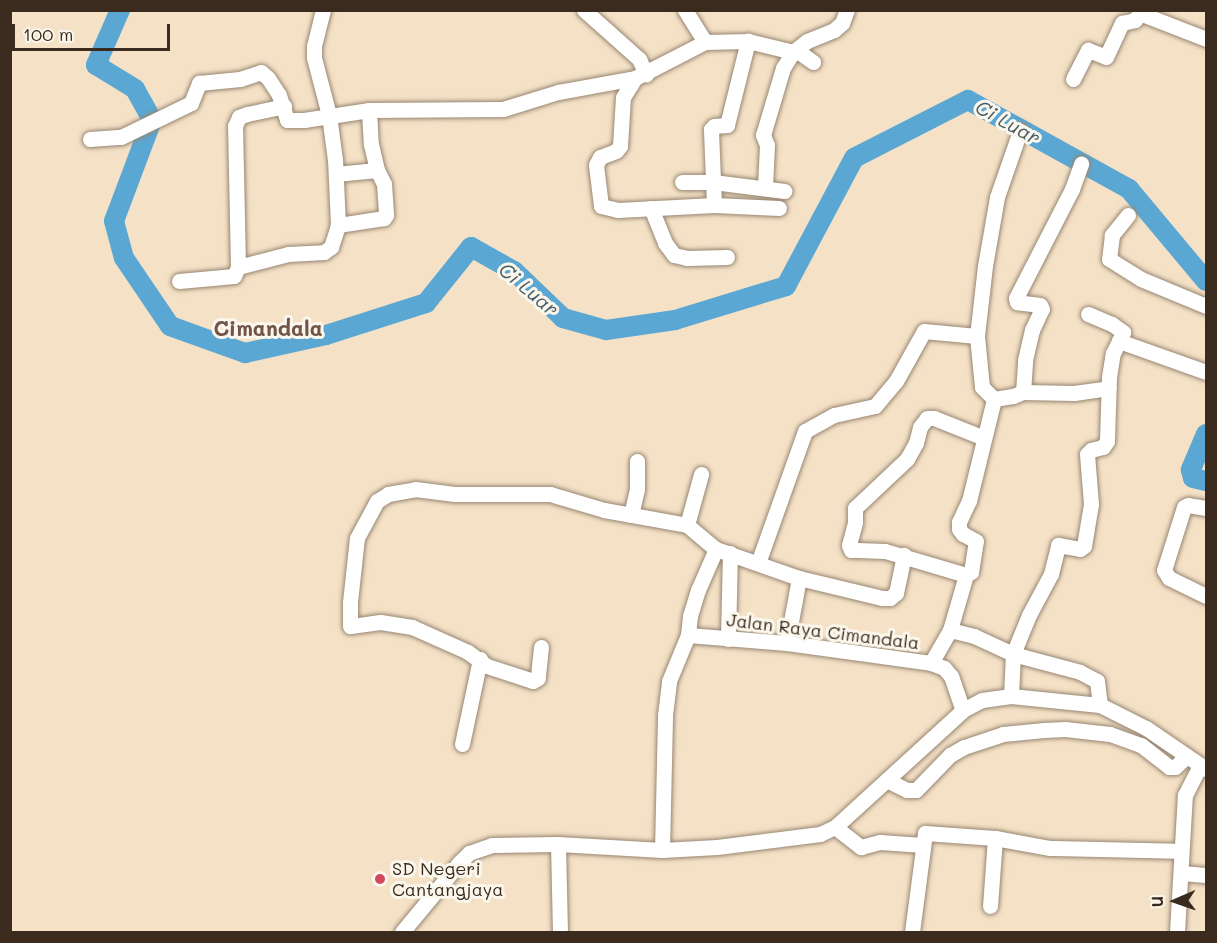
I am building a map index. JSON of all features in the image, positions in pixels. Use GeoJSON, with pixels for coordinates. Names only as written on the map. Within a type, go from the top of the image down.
{"type":"FeatureCollection","features":[{"type":"Feature","properties":{"kind":"street"},"geometry":{"type":"LineString","coordinates":[[238,267],[288,254],[324,252],[330,247],[338,225],[336,174],[329,115],[314,58],[314,46],[323,10]]}},
{"type":"Feature","properties":{"kind":"street"},"geometry":{"type":"LineString","coordinates":[[584,10],[639,59],[641,76],[623,97],[620,146],[616,151],[597,160],[599,202],[605,209],[714,205],[779,208]]}},
{"type":"Feature","properties":{"kind":"street"},"geometry":{"type":"LineString","coordinates":[[685,10],[705,42]]}},
{"type":"Feature","properties":{"kind":"street"},"geometry":{"type":"LineString","coordinates":[[765,187],[767,146],[763,135],[783,68],[795,51],[807,41],[834,30],[843,23],[847,10]]}},
{"type":"Feature","properties":{"kind":"street"},"geometry":{"type":"LineString","coordinates":[[1073,79],[1088,50],[1106,57],[1122,22],[1135,20],[1142,12],[1206,39]]}},
{"type":"Feature","properties":{"kind":"street"},"geometry":{"type":"LineString","coordinates":[[714,205],[711,129],[714,126],[727,125],[748,41]]}},
{"type":"Feature","properties":{"kind":"street"},"geometry":{"type":"LineString","coordinates":[[90,140],[117,138],[191,103],[199,83],[240,79],[261,72],[268,78],[284,106],[287,120],[304,120],[369,110],[502,109],[558,92],[641,76],[705,42],[748,41],[795,51],[813,62]]}},
{"type":"Feature","properties":{"kind":"street"},"geometry":{"type":"LineString","coordinates":[[179,281],[234,276],[238,267],[235,126],[239,117],[246,114],[284,106]]}},
{"type":"Feature","properties":{"kind":"street"},"geometry":{"type":"LineString","coordinates":[[338,225],[385,217],[384,184],[377,170],[371,144],[369,110]]}},
{"type":"Feature","properties":{"kind":"street"},"geometry":{"type":"LineString","coordinates":[[994,399],[982,387],[977,336],[985,266],[998,197],[1020,130]]}},
{"type":"Feature","properties":{"kind":"street"},"geometry":{"type":"LineString","coordinates":[[1023,392],[1032,330],[1042,309],[1040,305],[1017,302],[1016,298],[1072,189],[1081,164]]}},
{"type":"Feature","properties":{"kind":"street"},"geometry":{"type":"LineString","coordinates":[[336,174],[377,170]]}},
{"type":"Feature","properties":{"kind":"street"},"geometry":{"type":"LineString","coordinates":[[682,182],[713,182],[784,191]]}},
{"type":"Feature","properties":{"kind":"street"},"geometry":{"type":"LineString","coordinates":[[651,208],[665,243],[674,255],[687,258],[727,257]]}},
{"type":"Feature","properties":{"kind":"street"},"geometry":{"type":"LineString","coordinates":[[1128,215],[1112,236],[1109,259],[1141,279],[1206,306]]}},
{"type":"Feature","properties":{"kind":"street"},"geometry":{"type":"LineString","coordinates":[[1011,696],[1012,654],[1029,615],[1051,574],[1058,546],[1080,549],[1084,546],[1091,504],[1087,454],[1091,450],[1103,447],[1107,441],[1111,363],[1123,332],[1112,324],[1088,314]]}},
{"type":"Feature","properties":{"kind":"street"},"geometry":{"type":"LineString","coordinates":[[758,564],[805,431],[834,415],[875,406],[896,381],[924,331],[977,336]]}},
{"type":"Feature","properties":{"kind":"street"},"geometry":{"type":"LineString","coordinates":[[1119,341],[1206,372]]}},
{"type":"Feature","properties":{"kind":"street"},"geometry":{"type":"LineString","coordinates":[[994,399],[1023,392],[1074,393],[1109,388]]}},
{"type":"Feature","properties":{"kind":"street"},"geometry":{"type":"LineString","coordinates":[[931,663],[950,630],[966,575],[971,572],[976,541],[963,534],[959,529],[959,522],[969,501],[994,399]]}},
{"type":"Feature","properties":{"kind":"street"},"geometry":{"type":"LineString","coordinates":[[966,575],[904,555],[885,551],[851,550],[849,545],[855,522],[855,508],[907,459],[916,443],[920,427],[927,418],[934,418],[984,438]]}},
{"type":"Feature","properties":{"kind":"street"},"geometry":{"type":"LineString","coordinates":[[631,515],[637,489],[637,461]]}},
{"type":"Feature","properties":{"kind":"street"},"geometry":{"type":"LineString","coordinates":[[687,525],[701,474]]}},
{"type":"Feature","properties":{"kind":"street"},"geometry":{"type":"LineString","coordinates":[[541,647],[536,680],[498,671],[434,635],[412,627],[380,622],[350,626],[350,602],[357,538],[377,501],[401,490],[491,495],[537,493],[631,515],[687,525],[717,547],[758,564],[799,578],[890,598],[896,593],[904,555]]}},
{"type":"Feature","properties":{"kind":"street"},"geometry":{"type":"LineString","coordinates":[[1206,507],[1188,505],[1184,507],[1164,570],[1169,578],[1206,596]]}},
{"type":"Feature","properties":{"kind":"street"},"geometry":{"type":"LineString","coordinates":[[662,850],[665,716],[669,681],[688,636],[690,616],[717,547]]}},
{"type":"Feature","properties":{"kind":"street"},"geometry":{"type":"LineString","coordinates":[[717,547],[728,639]]}},
{"type":"Feature","properties":{"kind":"street"},"geometry":{"type":"LineString","coordinates":[[787,642],[799,578]]}},
{"type":"Feature","properties":{"kind":"street"},"geometry":{"type":"LineString","coordinates":[[950,630],[974,636],[1012,654],[1080,672],[1097,681],[1101,705]]}},
{"type":"Feature","properties":{"kind":"street","name":"Jalan Raya Cimandala"},"geometry":{"type":"LineString","coordinates":[[688,636],[787,642],[931,663],[944,668],[951,676],[963,710]]}},
{"type":"Feature","properties":{"kind":"street"},"geometry":{"type":"LineString","coordinates":[[462,744],[480,660]]}},
{"type":"Feature","properties":{"kind":"street"},"geometry":{"type":"LineString","coordinates":[[402,933],[469,854],[479,848],[506,843],[662,850],[796,839],[820,834],[835,827],[963,710],[982,700],[1011,696],[1101,705],[1146,728],[1203,768],[1185,795],[1177,933]]}},
{"type":"Feature","properties":{"kind":"street"},"geometry":{"type":"LineString","coordinates":[[1141,745],[1146,728]]}},
{"type":"Feature","properties":{"kind":"street"},"geometry":{"type":"LineString","coordinates":[[886,780],[907,790],[916,790],[950,755],[964,747],[1003,734],[1065,729],[1110,734],[1141,745],[1169,767],[1175,767],[1187,756]]}},
{"type":"Feature","properties":{"kind":"street"},"geometry":{"type":"LineString","coordinates":[[835,827],[861,848],[880,842],[923,845]]}},
{"type":"Feature","properties":{"kind":"street"},"geometry":{"type":"LineString","coordinates":[[912,933],[925,833],[994,838],[1050,848],[1180,851]]}},
{"type":"Feature","properties":{"kind":"street"},"geometry":{"type":"LineString","coordinates":[[990,906],[994,838]]}},
{"type":"Feature","properties":{"kind":"street"},"geometry":{"type":"LineString","coordinates":[[558,844],[560,933]]}},
{"type":"Feature","properties":{"kind":"street"},"geometry":{"type":"LineString","coordinates":[[1181,873],[1206,875]]}},
{"type":"Feature","properties":{"kind":"waterway","name":"Ci Luar"},"geometry":{"type":"LineString","coordinates":[[120,10],[96,65],[135,89],[152,120],[114,221],[124,258],[170,326],[245,353],[326,335],[426,303],[471,247],[514,271],[563,318],[606,330],[675,320],[786,286],[854,158],[968,100],[1129,189],[1206,281]]}},
{"type":"Feature","properties":{"kind":"waterway","name":"Ci Luar"},"geometry":{"type":"LineString","coordinates":[[1206,434],[1191,470],[1193,478],[1206,481]]}},
{"type":"Feature","properties":{"kind":"place","name":"SD Negeri Cantangjaya"},"geometry":{"type":"Point","coordinates":[380,879]}},
{"type":"Feature","properties":{"kind":"district","name":"Cimandala"},"geometry":{"type":"Point","coordinates":[268,328]}}]}
